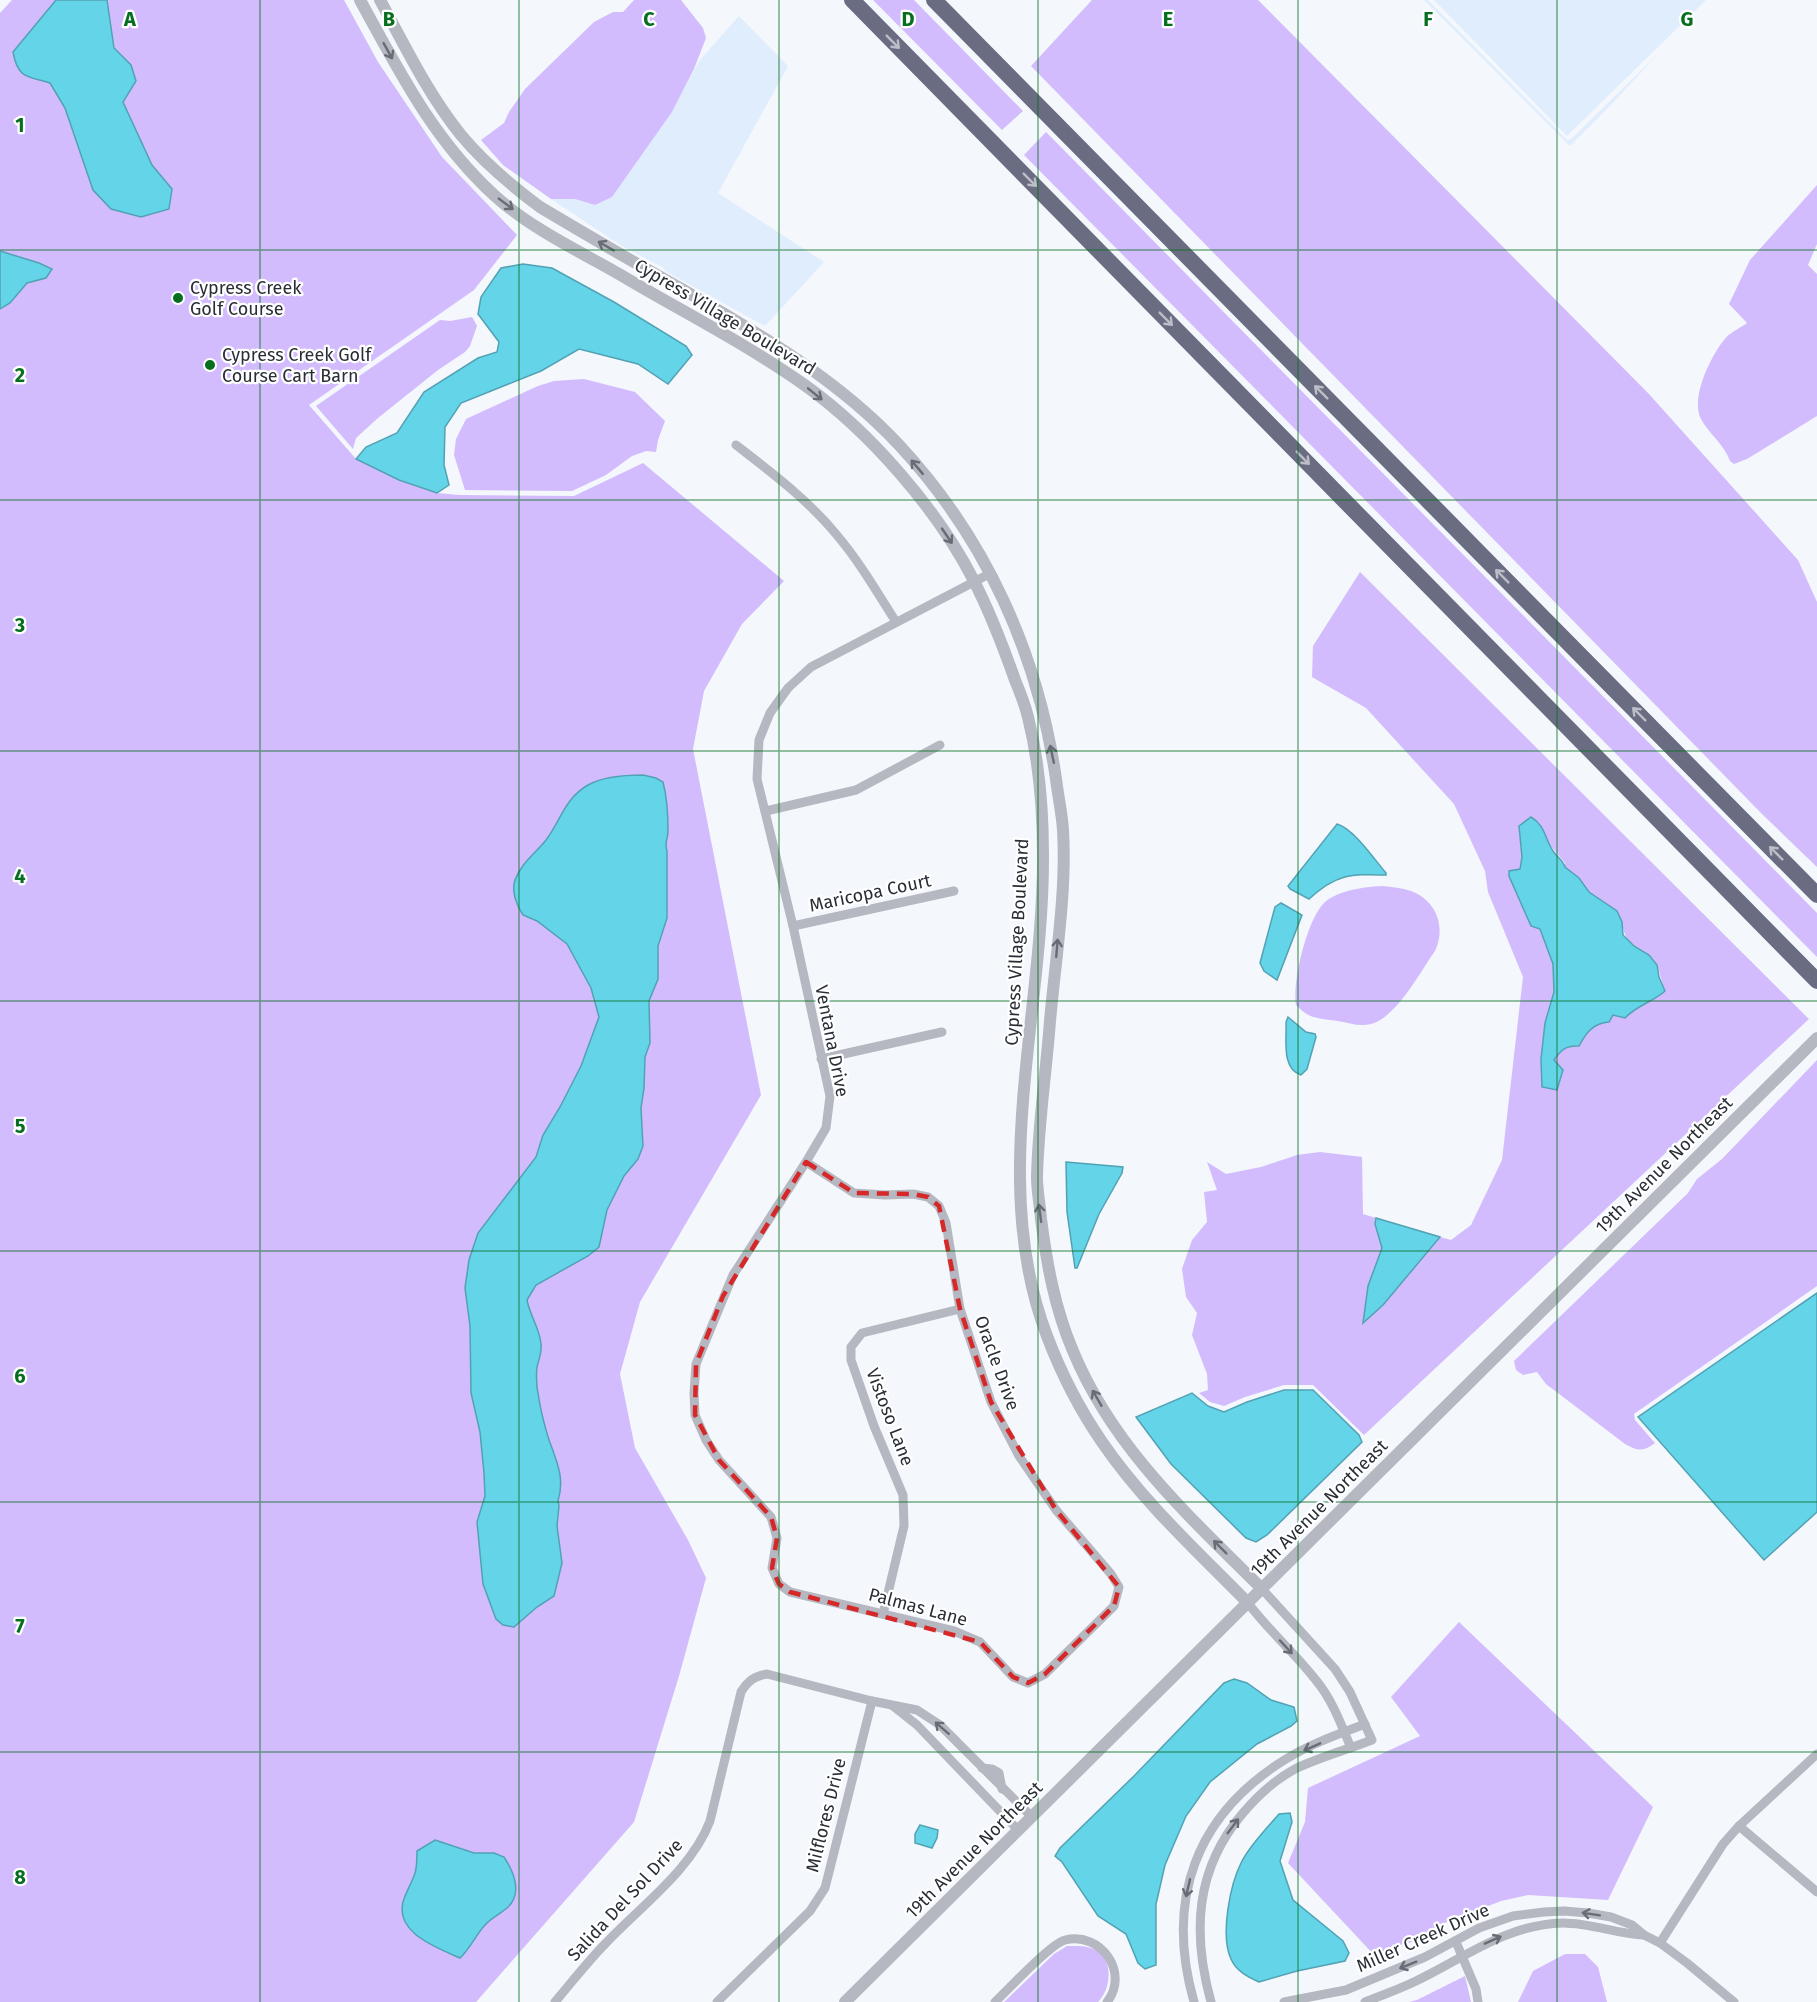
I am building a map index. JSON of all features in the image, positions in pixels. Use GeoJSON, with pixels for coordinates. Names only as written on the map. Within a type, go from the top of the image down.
{"type":"FeatureCollection","features":[{"type":"Feature","properties":{"kind":"highway"},"geometry":{"type":"LineString","coordinates":[[852,0],[1817,981]]}},
{"type":"Feature","properties":{"kind":"highway"},"geometry":{"type":"LineString","coordinates":[[934,0],[1817,895]]}},
{"type":"Feature","properties":{"kind":"street","name":"Cypress Village Boulevard"},"geometry":{"type":"LineString","coordinates":[[360,0],[411,94],[436,132],[495,196],[547,233],[762,358],[810,389],[860,431],[902,476],[938,523],[974,581],[1002,642],[1028,715],[1039,780],[1043,856],[1032,1016],[1020,1136],[1019,1178],[1024,1239],[1035,1293],[1046,1332],[1058,1361],[1100,1440],[1151,1504],[1248,1603]]}},
{"type":"Feature","properties":{"kind":"street","name":"Cypress Village Boulevard"},"geometry":{"type":"LineString","coordinates":[[380,0],[426,85],[444,112],[462,136],[507,182],[540,207],[781,348],[851,399],[899,445],[938,492],[957,516],[991,573],[1016,628],[1041,701],[1054,764],[1063,830],[1061,896],[1037,1181],[1046,1263],[1057,1306],[1073,1351],[1092,1389],[1120,1435],[1165,1492],[1262,1589]]}},
{"type":"Feature","properties":{"kind":"street"},"geometry":{"type":"LineString","coordinates":[[736,445],[790,487],[836,533],[896,622]]}},
{"type":"Feature","properties":{"kind":"street","name":"Ventana Drive"},"geometry":{"type":"LineString","coordinates":[[779,1584],[772,1568],[777,1538],[771,1517],[719,1460],[706,1440],[695,1415],[693,1393],[696,1364],[723,1296],[826,1128],[830,1096],[793,926],[757,779],[759,740],[770,713],[788,688],[812,667],[991,573]]}},
{"type":"Feature","properties":{"kind":"street"},"geometry":{"type":"LineString","coordinates":[[766,811],[856,790],[940,745]]}},
{"type":"Feature","properties":{"kind":"street","name":"Maricopa Court"},"geometry":{"type":"LineString","coordinates":[[793,926],[954,891]]}},
{"type":"Feature","properties":{"kind":"street"},"geometry":{"type":"LineString","coordinates":[[821,1059],[942,1032]]}},
{"type":"Feature","properties":{"kind":"street","name":"19th Avenue Northeast"},"geometry":{"type":"LineString","coordinates":[[845,2002],[1817,1038]]}},
{"type":"Feature","properties":{"kind":"street","name":"Oracle Drive"},"geometry":{"type":"LineString","coordinates":[[806,1162],[854,1193],[913,1194],[928,1197],[939,1206],[946,1223],[960,1309],[991,1402],[1019,1456],[1056,1510],[1111,1574],[1119,1587],[1114,1606],[1088,1631]]}},
{"type":"Feature","properties":{"kind":"street","name":"Vistoso Lane"},"geometry":{"type":"LineString","coordinates":[[884,1614],[904,1526],[903,1495],[874,1426],[851,1360],[851,1347],[862,1333],[960,1309]]}},
{"type":"Feature","properties":{"kind":"street","name":"Palmas Lane"},"geometry":{"type":"LineString","coordinates":[[779,1584],[790,1592],[954,1632],[980,1642],[1013,1677],[1028,1683],[1045,1674],[1088,1631]]}},
{"type":"Feature","properties":{"kind":"street"},"geometry":{"type":"LineString","coordinates":[[1211,2002],[1199,1947],[1200,1911],[1205,1883],[1230,1828],[1255,1799],[1297,1769],[1372,1740],[1350,1692],[1335,1669],[1262,1589]]}},
{"type":"Feature","properties":{"kind":"street"},"geometry":{"type":"LineString","coordinates":[[1248,1603],[1260,1620],[1316,1679],[1332,1704],[1351,1748]]}},
{"type":"Feature","properties":{"kind":"street","name":"Salida Del Sol Drive"},"geometry":{"type":"LineString","coordinates":[[555,2002],[605,1944],[678,1871],[704,1838],[741,1692],[751,1679],[757,1676],[767,1674],[917,1710],[940,1725],[982,1768],[992,1769],[999,1773],[1003,1790],[1032,1817]]}},
{"type":"Feature","properties":{"kind":"street","name":"Milflores Drive"},"geometry":{"type":"LineString","coordinates":[[717,2002],[810,1911],[825,1888],[872,1701]]}},
{"type":"Feature","properties":{"kind":"street","name":"Salida Del Sol Drive"},"geometry":{"type":"LineString","coordinates":[[891,1705],[917,1725],[1019,1831]]}},
{"type":"Feature","properties":{"kind":"street"},"geometry":{"type":"LineString","coordinates":[[1194,2002],[1183,1953],[1182,1928],[1190,1880],[1197,1858],[1207,1839],[1224,1812],[1253,1783],[1289,1758],[1365,1724]]}},
{"type":"Feature","properties":{"kind":"street"},"geometry":{"type":"LineString","coordinates":[[956,1765],[968,1754]]}},
{"type":"Feature","properties":{"kind":"street"},"geometry":{"type":"LineString","coordinates":[[1660,1943],[1723,1844],[1739,1826],[1817,1754]]}},
{"type":"Feature","properties":{"kind":"street"},"geometry":{"type":"LineString","coordinates":[[970,1780],[982,1768]]}},
{"type":"Feature","properties":{"kind":"street"},"geometry":{"type":"LineString","coordinates":[[1739,1826],[1817,1892]]}},
{"type":"Feature","properties":{"kind":"street"},"geometry":{"type":"LineString","coordinates":[[1563,1923],[1564,1911]]}},
{"type":"Feature","properties":{"kind":"street","name":"Miller Creek Drive"},"geometry":{"type":"LineString","coordinates":[[1284,2002],[1346,1990],[1425,1957],[1479,1928],[1513,1916],[1564,1911],[1611,1917],[1632,1925],[1644,1935],[1660,1943],[1734,2002]]}},
{"type":"Feature","properties":{"kind":"street","name":"Miller Creek Drive"},"geometry":{"type":"LineString","coordinates":[[1365,2002],[1416,1982],[1499,1936],[1525,1929],[1563,1923],[1587,1924],[1628,1934],[1644,1935]]}},
{"type":"Feature","properties":{"kind":"street"},"geometry":{"type":"LineString","coordinates":[[995,2002],[1050,1949],[1064,1940],[1083,1940],[1100,1946],[1110,1957],[1114,1969],[1115,1985],[1107,2002]]}},
{"type":"Feature","properties":{"kind":"street"},"geometry":{"type":"LineString","coordinates":[[1456,1942],[1476,1989],[1478,2002]]}},
{"type":"Feature","properties":{"kind":"highlighted area"},"geometry":{"type":"Polygon","coordinates":[[[806,1162],[854,1193],[913,1194],[928,1197],[939,1206],[960,1309],[991,1402],[1056,1510],[1119,1587],[1114,1606],[1045,1674],[1028,1683],[1013,1677],[980,1642],[790,1592],[779,1584],[772,1568],[777,1538],[771,1517],[719,1460],[695,1415],[696,1364],[723,1296],[806,1162]]]}},
{"type":"Feature","properties":{"kind":"shaded area"},"geometry":{"type":"Polygon","coordinates":[[[12,0],[344,0],[378,62],[442,157],[517,235],[474,290],[309,405],[356,459],[399,480],[437,493],[574,496],[643,463],[784,581],[742,624],[704,691],[693,749],[761,1095],[640,1302],[620,1374],[635,1448],[688,1540],[706,1578],[679,1676],[634,1822],[476,2002],[0,2002],[0,13],[12,0]]]}},
{"type":"Feature","properties":{"kind":"shaded area"},"geometry":{"type":"Polygon","coordinates":[[[634,0],[681,0],[703,28],[706,38],[694,69],[672,112],[612,197],[595,205],[575,199],[551,199],[503,165],[481,140],[504,123],[525,89],[594,22],[613,12],[623,12],[634,0]]]}},
{"type":"Feature","properties":{"kind":"shaded area"},"geometry":{"type":"Polygon","coordinates":[[[873,0],[914,0],[1023,111],[1002,130],[873,0]]]}},
{"type":"Feature","properties":{"kind":"shaded area"},"geometry":{"type":"Polygon","coordinates":[[[1092,0],[1258,0],[1648,393],[1798,560],[1817,602],[1817,867],[1762,814],[1031,66],[1092,0]]]}},
{"type":"Feature","properties":{"kind":"shaded area"},"geometry":{"type":"Polygon","coordinates":[[[1424,0],[1428,0],[1567,140],[1571,139],[1659,53],[1570,146],[1424,0]]]}},
{"type":"Feature","properties":{"kind":"shaded area"},"geometry":{"type":"Polygon","coordinates":[[[1434,0],[1706,0],[1567,136],[1434,0]]]}},
{"type":"Feature","properties":{"kind":"shaded area"},"geometry":{"type":"Polygon","coordinates":[[[739,16],[788,66],[718,193],[824,262],[765,326],[622,246],[551,199],[575,199],[595,205],[612,197],[672,112],[699,61],[739,16]]]}},
{"type":"Feature","properties":{"kind":"shaded area"},"geometry":{"type":"Polygon","coordinates":[[[1046,132],[1817,913],[1817,957],[1024,155],[1046,132]]]}},
{"type":"Feature","properties":{"kind":"shaded area"},"geometry":{"type":"Polygon","coordinates":[[[1817,185],[1817,244],[1808,265],[1817,274],[1817,416],[1747,459],[1734,464],[1701,419],[1698,410],[1700,389],[1708,366],[1719,347],[1729,335],[1747,323],[1729,304],[1750,260],[1817,185]]]}},
{"type":"Feature","properties":{"kind":"shaded area"},"geometry":{"type":"Polygon","coordinates":[[[472,317],[477,326],[470,346],[465,352],[438,370],[378,418],[356,438],[353,449],[316,406],[440,320],[450,321],[472,317]]]}},
{"type":"Feature","properties":{"kind":"shaded area"},"geometry":{"type":"Polygon","coordinates":[[[584,379],[635,392],[665,421],[656,452],[646,451],[632,456],[606,475],[572,491],[465,490],[454,455],[456,439],[466,419],[538,386],[554,381],[584,379]]]}},
{"type":"Feature","properties":{"kind":"shaded area"},"geometry":{"type":"Polygon","coordinates":[[[1360,572],[1809,1019],[1364,1435],[1313,1385],[1284,1385],[1224,1406],[1210,1402],[1199,1393],[1208,1390],[1207,1374],[1192,1335],[1197,1313],[1186,1297],[1182,1269],[1192,1240],[1207,1222],[1204,1192],[1217,1190],[1207,1162],[1226,1174],[1261,1167],[1297,1155],[1320,1152],[1362,1157],[1363,1214],[1376,1218],[1375,1224],[1382,1248],[1368,1286],[1364,1322],[1440,1237],[1451,1240],[1471,1225],[1502,1160],[1523,977],[1488,892],[1485,871],[1454,804],[1366,708],[1312,677],[1313,646],[1360,572]],[[1519,831],[1522,857],[1520,869],[1510,871],[1531,926],[1540,928],[1553,964],[1554,992],[1545,1023],[1554,1060],[1564,1049],[1579,1046],[1587,1033],[1594,1027],[1609,1022],[1613,1015],[1625,1018],[1665,990],[1655,962],[1630,942],[1622,922],[1589,892],[1579,878],[1565,867],[1565,863],[1550,845],[1519,831]],[[1554,1060],[1559,1080],[1563,1070],[1554,1060]]]}},
{"type":"Feature","properties":{"kind":"shaded area"},"geometry":{"type":"Polygon","coordinates":[[[1382,886],[1411,891],[1420,895],[1433,908],[1440,933],[1435,951],[1407,993],[1381,1020],[1359,1025],[1310,1016],[1296,1005],[1295,995],[1302,952],[1318,911],[1324,903],[1336,895],[1359,888],[1382,886]]]}},
{"type":"Feature","properties":{"kind":"shaded area"},"geometry":{"type":"Polygon","coordinates":[[[1817,1060],[1817,1286],[1634,1414],[1635,1420],[1655,1443],[1647,1448],[1637,1449],[1625,1444],[1546,1384],[1537,1372],[1523,1375],[1516,1370],[1514,1361],[1688,1193],[1697,1179],[1722,1159],[1817,1060]]]}},
{"type":"Feature","properties":{"kind":"shaded area"},"geometry":{"type":"Polygon","coordinates":[[[1459,1622],[1653,1807],[1608,1900],[1528,1895],[1501,1901],[1447,1922],[1412,1942],[1392,1947],[1376,1957],[1288,1863],[1305,1822],[1308,1788],[1420,1736],[1391,1697],[1459,1622]]]}},
{"type":"Feature","properties":{"kind":"shaded area"},"geometry":{"type":"Polygon","coordinates":[[[1067,1946],[1093,1948],[1106,1961],[1108,1983],[1098,2002],[1004,2002],[1054,1954],[1067,1946]]]}},
{"type":"Feature","properties":{"kind":"shaded area"},"geometry":{"type":"Polygon","coordinates":[[[1565,1954],[1585,1954],[1598,1967],[1607,2002],[1518,2002],[1533,1971],[1565,1954]]]}},
{"type":"Feature","properties":{"kind":"shaded area"},"geometry":{"type":"Polygon","coordinates":[[[1465,1976],[1471,2002],[1409,2002],[1417,2000],[1465,1976]]]}},
{"type":"Feature","properties":{"kind":"water"},"geometry":{"type":"Polygon","coordinates":[[[56,0],[107,0],[114,48],[131,65],[136,81],[123,102],[152,165],[172,189],[169,209],[141,217],[111,209],[93,190],[65,108],[50,83],[25,75],[18,67],[13,52],[56,0]]]}},
{"type":"Feature","properties":{"kind":"water"},"geometry":{"type":"Polygon","coordinates":[[[0,251],[52,269],[46,278],[27,283],[10,303],[0,309],[0,251]]]}},
{"type":"Feature","properties":{"kind":"water"},"geometry":{"type":"Polygon","coordinates":[[[523,264],[552,268],[614,302],[686,346],[692,355],[668,384],[638,364],[579,349],[541,371],[461,403],[445,427],[444,465],[449,485],[437,493],[399,480],[356,459],[366,447],[397,433],[424,392],[478,358],[497,352],[499,342],[478,314],[481,297],[501,268],[523,264]]]}},
{"type":"Feature","properties":{"kind":"water"},"geometry":{"type":"Polygon","coordinates":[[[643,775],[663,782],[668,831],[666,846],[667,918],[658,946],[658,979],[649,1001],[650,1043],[645,1057],[641,1108],[643,1146],[638,1159],[624,1176],[607,1210],[599,1247],[588,1256],[536,1285],[527,1300],[541,1344],[537,1367],[540,1404],[560,1474],[557,1526],[562,1563],[554,1596],[514,1627],[503,1625],[496,1619],[483,1584],[477,1522],[485,1496],[484,1473],[480,1432],[471,1393],[470,1326],[465,1288],[469,1260],[478,1233],[536,1157],[543,1135],[581,1066],[599,1017],[591,988],[567,944],[537,921],[523,915],[515,899],[514,885],[521,869],[546,840],[580,790],[594,782],[608,778],[643,775]]]}},
{"type":"Feature","properties":{"kind":"water"},"geometry":{"type":"Polygon","coordinates":[[[1531,817],[1539,824],[1553,851],[1565,867],[1579,878],[1589,892],[1617,911],[1622,922],[1623,935],[1634,946],[1649,955],[1657,965],[1665,991],[1625,1018],[1613,1015],[1609,1022],[1599,1024],[1591,1030],[1579,1046],[1567,1047],[1562,1051],[1554,1060],[1563,1070],[1557,1090],[1542,1087],[1541,1059],[1545,1023],[1554,992],[1553,964],[1540,929],[1531,926],[1509,876],[1509,871],[1520,869],[1522,857],[1519,826],[1531,817]]]}},
{"type":"Feature","properties":{"kind":"water"},"geometry":{"type":"Polygon","coordinates":[[[1337,824],[1357,838],[1386,875],[1344,877],[1327,885],[1309,899],[1290,889],[1288,886],[1337,824]]]}},
{"type":"Feature","properties":{"kind":"water"},"geometry":{"type":"Polygon","coordinates":[[[1281,903],[1302,915],[1277,980],[1264,971],[1260,963],[1275,907],[1281,903]]]}},
{"type":"Feature","properties":{"kind":"water"},"geometry":{"type":"Polygon","coordinates":[[[1288,1017],[1306,1032],[1315,1034],[1316,1037],[1307,1069],[1301,1075],[1290,1067],[1286,1053],[1288,1017]]]}},
{"type":"Feature","properties":{"kind":"water"},"geometry":{"type":"Polygon","coordinates":[[[1066,1162],[1123,1167],[1122,1173],[1099,1214],[1077,1268],[1075,1268],[1067,1212],[1066,1162]]]}},
{"type":"Feature","properties":{"kind":"water"},"geometry":{"type":"Polygon","coordinates":[[[1376,1218],[1440,1237],[1383,1305],[1363,1323],[1368,1286],[1382,1248],[1375,1224],[1376,1218]]]}},
{"type":"Feature","properties":{"kind":"water"},"geometry":{"type":"Polygon","coordinates":[[[1817,1293],[1817,1512],[1764,1560],[1638,1417],[1817,1293]]]}},
{"type":"Feature","properties":{"kind":"water"},"geometry":{"type":"Polygon","coordinates":[[[1284,1390],[1313,1390],[1359,1435],[1362,1442],[1267,1535],[1256,1542],[1246,1538],[1171,1464],[1136,1417],[1192,1393],[1208,1406],[1224,1412],[1284,1390]]]}},
{"type":"Feature","properties":{"kind":"water"},"geometry":{"type":"Polygon","coordinates":[[[1234,1679],[1247,1683],[1271,1700],[1294,1707],[1297,1721],[1257,1744],[1210,1782],[1186,1816],[1165,1865],[1156,1904],[1156,1965],[1145,1969],[1138,1963],[1126,1934],[1098,1916],[1062,1862],[1055,1856],[1060,1848],[1224,1683],[1234,1679]]]}},
{"type":"Feature","properties":{"kind":"water"},"geometry":{"type":"Polygon","coordinates":[[[1290,1813],[1292,1822],[1280,1861],[1293,1900],[1343,1941],[1349,1953],[1345,1961],[1259,1982],[1239,1970],[1231,1959],[1226,1937],[1230,1896],[1242,1861],[1250,1848],[1279,1814],[1290,1813]]]}},
{"type":"Feature","properties":{"kind":"water"},"geometry":{"type":"Polygon","coordinates":[[[920,1825],[938,1830],[932,1848],[915,1843],[915,1834],[920,1825]]]}},
{"type":"Feature","properties":{"kind":"water"},"geometry":{"type":"Polygon","coordinates":[[[435,1840],[474,1853],[494,1853],[504,1857],[514,1876],[516,1890],[512,1902],[485,1925],[460,1958],[428,1943],[409,1928],[404,1919],[402,1908],[416,1871],[417,1851],[435,1840]]]}},
{"type":"Feature","properties":{"kind":"place","name":"Cypress Creek Golf Course"},"geometry":{"type":"Point","coordinates":[178,298]}},
{"type":"Feature","properties":{"kind":"place","name":"Cypress Creek Golf Course Cart Barn"},"geometry":{"type":"Point","coordinates":[210,365]}}]}
